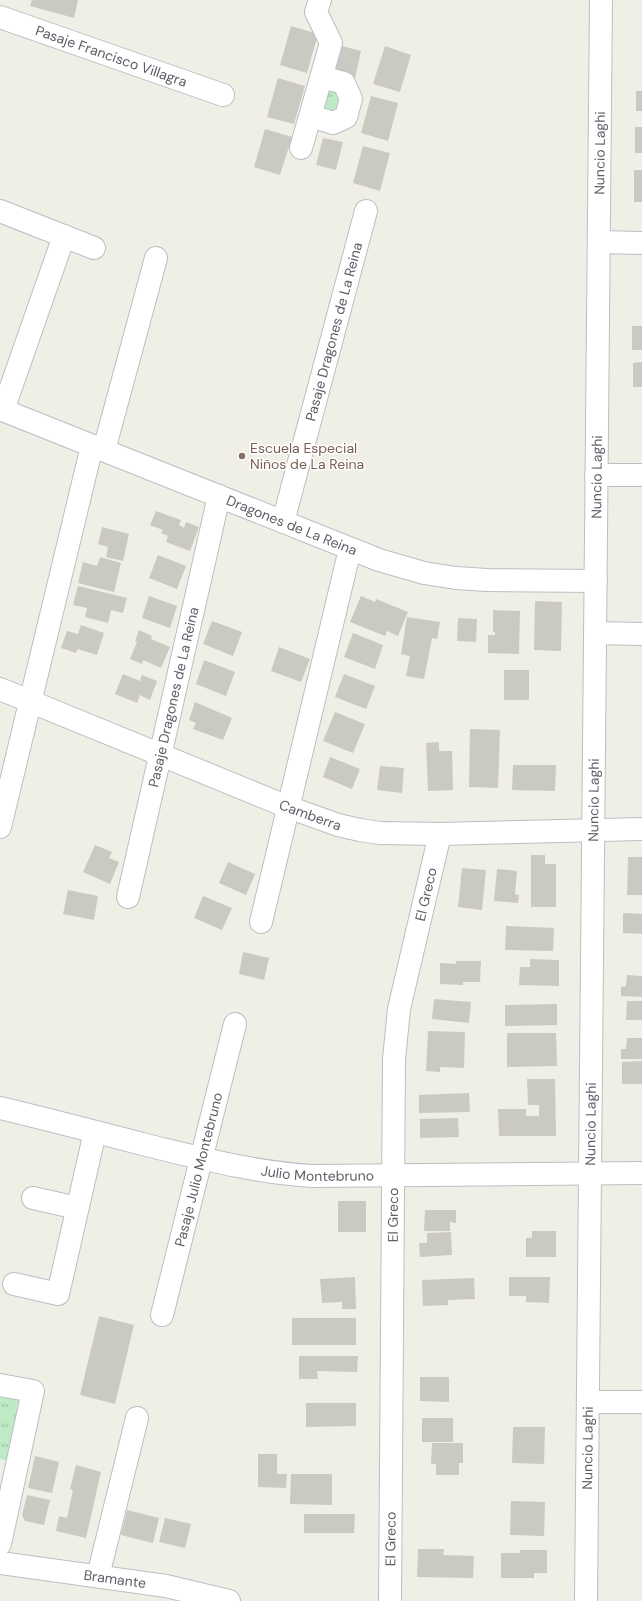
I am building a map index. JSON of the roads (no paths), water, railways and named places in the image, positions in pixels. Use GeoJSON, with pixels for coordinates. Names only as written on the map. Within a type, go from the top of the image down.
{"type":"FeatureCollection","features":[{"type":"Feature","properties":{"kind":"street"},"geometry":{"type":"LineString","coordinates":[[301,148],[331,43],[316,12],[320,0]]}},
{"type":"Feature","properties":{"kind":"street","name":"Nuncio Laghi"},"geometry":{"type":"LineString","coordinates":[[586,1601],[601,0]]}},
{"type":"Feature","properties":{"kind":"street","name":"Pasaje Francisco Villagra"},"geometry":{"type":"LineString","coordinates":[[0,17],[223,95]]}},
{"type":"Feature","properties":{"kind":"street"},"geometry":{"type":"LineString","coordinates":[[311,116],[333,122],[346,117],[351,99],[344,83],[322,77]]}},
{"type":"Feature","properties":{"kind":"street"},"geometry":{"type":"LineString","coordinates":[[0,211],[94,248]]}},
{"type":"Feature","properties":{"kind":"street","name":"Pasaje Dragones de La Reina"},"geometry":{"type":"LineString","coordinates":[[283,522],[366,211]]}},
{"type":"Feature","properties":{"kind":"street"},"geometry":{"type":"LineString","coordinates":[[1,410],[64,236]]}},
{"type":"Feature","properties":{"kind":"street"},"geometry":{"type":"LineString","coordinates":[[599,242],[642,242]]}},
{"type":"Feature","properties":{"kind":"street"},"geometry":{"type":"LineString","coordinates":[[0,827],[30,701],[98,448],[156,258]]}},
{"type":"Feature","properties":{"kind":"street","name":"Dragones de La Reina"},"geometry":{"type":"LineString","coordinates":[[1,410],[350,549],[402,568],[424,574],[487,580],[596,580]]}},
{"type":"Feature","properties":{"kind":"street"},"geometry":{"type":"LineString","coordinates":[[596,475],[642,476]]}},
{"type":"Feature","properties":{"kind":"street","name":"Pasaje Dragones de La Reina"},"geometry":{"type":"LineString","coordinates":[[128,897],[219,496]]}},
{"type":"Feature","properties":{"kind":"street"},"geometry":{"type":"LineString","coordinates":[[261,922],[350,549]]}},
{"type":"Feature","properties":{"kind":"street"},"geometry":{"type":"LineString","coordinates":[[595,633],[642,634]]}},
{"type":"Feature","properties":{"kind":"street","name":"Camberra"},"geometry":{"type":"LineString","coordinates":[[0,689],[288,806],[338,825],[360,830],[380,833],[440,834],[642,829]]}},
{"type":"Feature","properties":{"kind":"street","name":"El Greco"},"geometry":{"type":"LineString","coordinates":[[390,1601],[394,1059],[396,1030],[404,988],[440,834]]}},
{"type":"Feature","properties":{"kind":"street","name":"Pasaje Julio Montebruno"},"geometry":{"type":"LineString","coordinates":[[162,1315],[235,1024]]}},
{"type":"Feature","properties":{"kind":"street","name":"Julio Montebruno"},"geometry":{"type":"LineString","coordinates":[[0,1108],[201,1158],[260,1171],[290,1175],[642,1173]]}},
{"type":"Feature","properties":{"kind":"street"},"geometry":{"type":"LineString","coordinates":[[14,1284],[58,1294],[95,1132]]}},
{"type":"Feature","properties":{"kind":"street"},"geometry":{"type":"LineString","coordinates":[[33,1198],[77,1208]]}},
{"type":"Feature","properties":{"kind":"street"},"geometry":{"type":"LineString","coordinates":[[0,1384],[33,1392],[8,1471],[0,1544]]}},
{"type":"Feature","properties":{"kind":"street"},"geometry":{"type":"LineString","coordinates":[[588,1402],[642,1402]]}},
{"type":"Feature","properties":{"kind":"street"},"geometry":{"type":"LineString","coordinates":[[98,1576],[137,1418]]}},
{"type":"Feature","properties":{"kind":"street","name":"Bramante"},"geometry":{"type":"LineString","coordinates":[[0,1563],[166,1586],[229,1601]]}},
{"type":"Feature","properties":{"kind":"place","name":"Escuela Especial Niños de La Reina"},"geometry":{"type":"Point","coordinates":[242,456]}}]}
